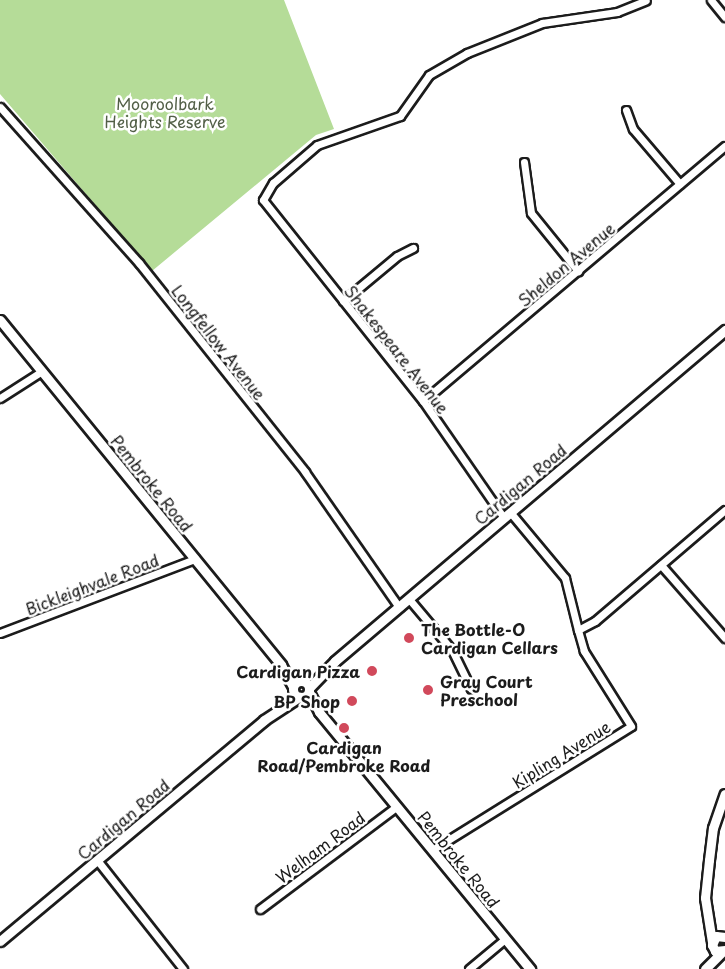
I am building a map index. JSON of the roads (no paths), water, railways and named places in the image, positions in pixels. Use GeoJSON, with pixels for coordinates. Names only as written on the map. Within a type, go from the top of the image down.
{"type":"FeatureCollection","features":[{"type":"Feature","properties":{"kind":"street","name":"Shakespeare Avenue"},"geometry":{"type":"LineString","coordinates":[[578,630],[565,578],[507,515],[423,401],[263,200],[273,183],[317,145],[400,116],[429,75],[467,53],[542,23],[616,12],[646,0]]}},
{"type":"Feature","properties":{"kind":"street"},"geometry":{"type":"LineString","coordinates":[[711,0],[725,17]]}},
{"type":"Feature","properties":{"kind":"street","name":"Longfellow Avenue"},"geometry":{"type":"LineString","coordinates":[[0,107],[139,263],[305,472],[399,607]]}},
{"type":"Feature","properties":{"kind":"street"},"geometry":{"type":"LineString","coordinates":[[626,110],[633,129],[680,184]]}},
{"type":"Feature","properties":{"kind":"street","name":"Sheldon Avenue"},"geometry":{"type":"LineString","coordinates":[[423,401],[725,146]]}},
{"type":"Feature","properties":{"kind":"street"},"geometry":{"type":"LineString","coordinates":[[524,162],[531,213],[578,271]]}},
{"type":"Feature","properties":{"kind":"street"},"geometry":{"type":"LineString","coordinates":[[343,301],[397,256],[413,248]]}},
{"type":"Feature","properties":{"kind":"street","name":"Pembroke Road"},"geometry":{"type":"LineString","coordinates":[[0,320],[530,969]]}},
{"type":"Feature","properties":{"kind":"street","name":"Cardigan Road"},"geometry":{"type":"LineString","coordinates":[[0,941],[725,330]]}},
{"type":"Feature","properties":{"kind":"street"},"geometry":{"type":"LineString","coordinates":[[0,398],[42,371]]}},
{"type":"Feature","properties":{"kind":"street"},"geometry":{"type":"LineString","coordinates":[[578,630],[595,621],[725,510]]}},
{"type":"Feature","properties":{"kind":"street","name":"Bickleighvale Road"},"geometry":{"type":"LineString","coordinates":[[0,633],[195,559]]}},
{"type":"Feature","properties":{"kind":"street"},"geometry":{"type":"LineString","coordinates":[[661,565],[725,638]]}},
{"type":"Feature","properties":{"kind":"street"},"geometry":{"type":"LineString","coordinates":[[409,598],[452,650],[471,688]]}},
{"type":"Feature","properties":{"kind":"street","name":"Kipling Avenue"},"geometry":{"type":"LineString","coordinates":[[432,850],[631,726],[584,651],[578,630]]}},
{"type":"Feature","properties":{"kind":"street"},"geometry":{"type":"LineString","coordinates":[[712,945],[708,924],[709,860],[713,828],[725,794]]}},
{"type":"Feature","properties":{"kind":"street","name":"Welham Road"},"geometry":{"type":"LineString","coordinates":[[260,909],[396,807]]}},
{"type":"Feature","properties":{"kind":"street"},"geometry":{"type":"LineString","coordinates":[[97,860],[183,969]]}},
{"type":"Feature","properties":{"kind":"street"},"geometry":{"type":"LineString","coordinates":[[708,924],[724,937]]}},
{"type":"Feature","properties":{"kind":"street"},"geometry":{"type":"LineString","coordinates":[[706,967],[716,936],[724,937]]}},
{"type":"Feature","properties":{"kind":"street"},"geometry":{"type":"LineString","coordinates":[[469,969],[505,939]]}},
{"type":"Feature","properties":{"kind":"street"},"geometry":{"type":"LineString","coordinates":[[706,967],[724,950],[712,945]]}},
{"type":"Feature","properties":{"kind":"place","name":"The Bottle-O Cardigan Cellars"},"geometry":{"type":"Point","coordinates":[409,638]}},
{"type":"Feature","properties":{"kind":"place","name":"Cardigan Pizza"},"geometry":{"type":"Point","coordinates":[372,671]}},
{"type":"Feature","properties":{"kind":"place","name":"Gray Court Preschool"},"geometry":{"type":"Point","coordinates":[428,690]}},
{"type":"Feature","properties":{"kind":"place","name":"BP Shop"},"geometry":{"type":"Point","coordinates":[352,701]}},
{"type":"Feature","properties":{"kind":"place","name":"Cardigan Road/Pembroke Road"},"geometry":{"type":"Point","coordinates":[344,728]}},
{"type":"Feature","properties":{"kind":"park label","name":"Mooroolbark Heights Reserve"},"geometry":{"type":"Point","coordinates":[165,112]}}]}
